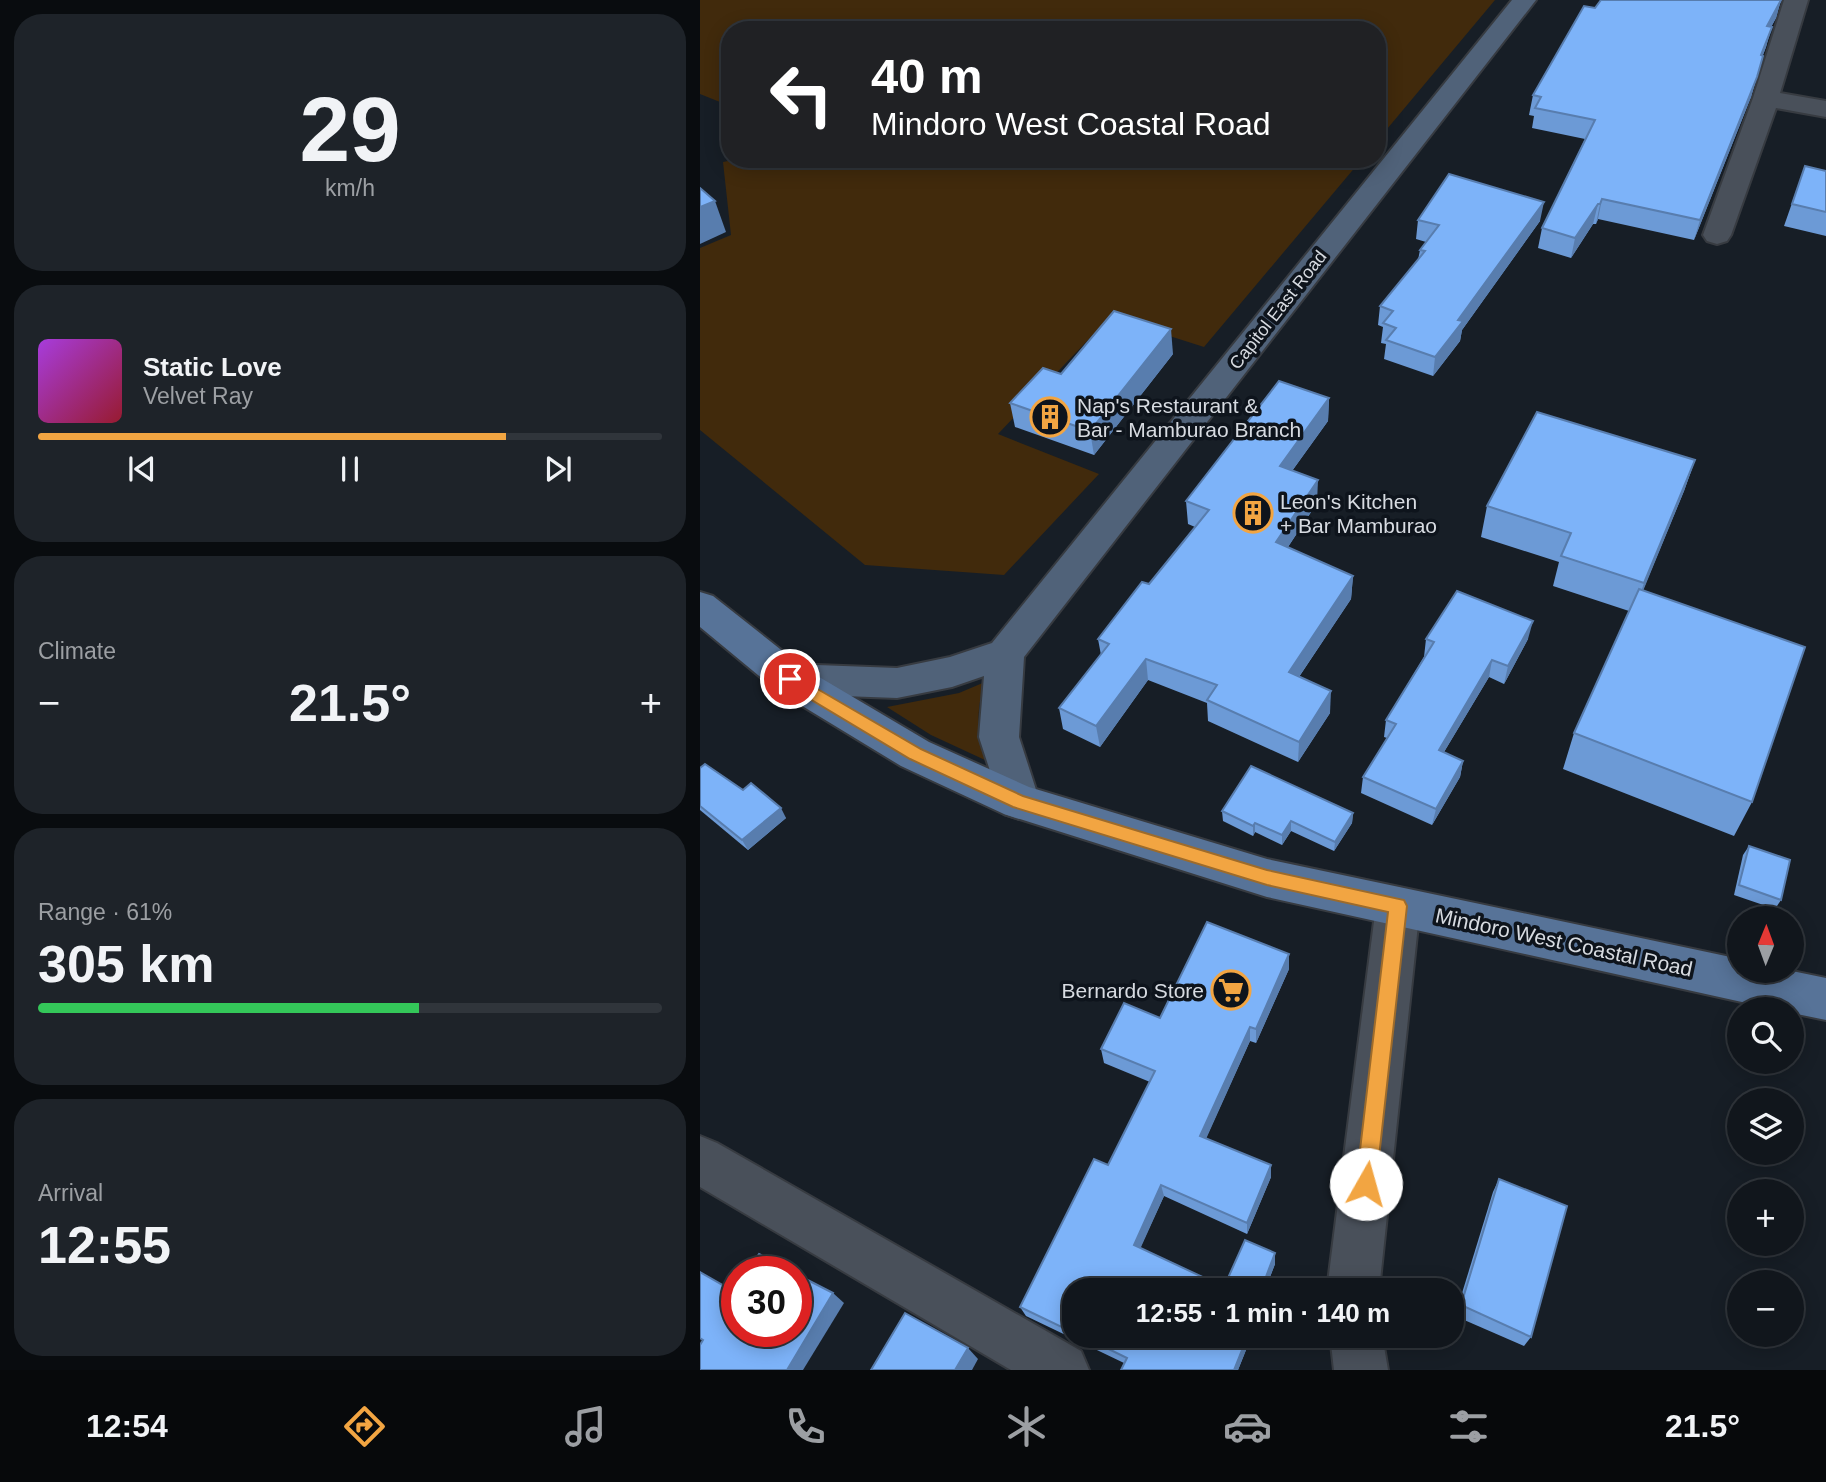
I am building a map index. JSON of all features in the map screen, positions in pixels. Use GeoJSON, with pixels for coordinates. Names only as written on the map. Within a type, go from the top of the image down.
{"type":"FeatureCollection","features":[{"type":"Feature","properties":{"kind":"main road","name":"Mindoro West Coastal Road"},"geometry":{"type":"LineString","coordinates":[[700,606],[790,679],[915,754],[1019,802],[1267,877],[1826,999]]}},
{"type":"Feature","properties":{"kind":"street","name":"Capitol East Road"},"geometry":{"type":"LineString","coordinates":[[1005,653],[1524,0]]}},
{"type":"Feature","properties":{"kind":"street"},"geometry":{"type":"LineString","coordinates":[[1717,235],[1766,98],[1796,0]]}},
{"type":"Feature","properties":{"kind":"street"},"geometry":{"type":"LineString","coordinates":[[1766,98],[1826,109]]}},
{"type":"Feature","properties":{"kind":"street"},"geometry":{"type":"LineString","coordinates":[[790,679],[897,682],[953,671],[1005,653],[999,737],[1019,802]]}},
{"type":"Feature","properties":{"kind":"street"},"geometry":{"type":"LineString","coordinates":[[1354,1278],[1398,906]]}},
{"type":"Feature","properties":{"kind":"street"},"geometry":{"type":"LineString","coordinates":[[700,1160],[1062,1370]]}},
{"type":"Feature","properties":{"kind":"street"},"geometry":{"type":"LineString","coordinates":[[1358,1348],[1361,1370]]}},
{"type":"Feature","properties":{"kind":"shaded area"},"geometry":{"type":"Polygon","coordinates":[[[700,0],[1495,0],[1386,130],[1386,21],[721,21],[721,102],[700,94],[700,0]]]}},
{"type":"Feature","properties":{"kind":"shaded area"},"geometry":{"type":"Polygon","coordinates":[[[724,168],[1354,168],[1204,347],[1110,317],[998,434],[1099,474],[1004,575],[865,565],[700,430],[700,248],[731,235],[724,168]]]}},
{"type":"Feature","properties":{"kind":"shaded area"},"geometry":{"type":"Polygon","coordinates":[[[985,682],[979,721],[985,760],[931,735],[887,707],[959,693],[985,682]]]}},
{"type":"Feature","properties":{"kind":"building"},"geometry":{"type":"Polygon","coordinates":[[[1601,0],[1781,0],[1767,26],[1772,27],[1761,55],[1763,56],[1757,77],[1700,220],[1602,199],[1575,238],[1542,228],[1595,120],[1535,108],[1541,97],[1533,95],[1584,6],[1595,8],[1601,0]]]}},
{"type":"Feature","properties":{"kind":"building"},"geometry":{"type":"Polygon","coordinates":[[[1805,166],[1826,171],[1826,212],[1792,204],[1805,166]]]}},
{"type":"Feature","properties":{"kind":"building"},"geometry":{"type":"Polygon","coordinates":[[[1449,174],[1544,202],[1458,320],[1463,321],[1435,357],[1386,340],[1396,328],[1383,323],[1393,311],[1380,306],[1425,251],[1420,250],[1439,225],[1418,220],[1449,174]]]}},
{"type":"Feature","properties":{"kind":"building"},"geometry":{"type":"Polygon","coordinates":[[[700,188],[715,201],[700,207],[700,188]]]}},
{"type":"Feature","properties":{"kind":"building"},"geometry":{"type":"Polygon","coordinates":[[[1114,311],[1171,329],[1090,431],[1010,403],[1043,368],[1061,374],[1114,311]]]}},
{"type":"Feature","properties":{"kind":"building"},"geometry":{"type":"Polygon","coordinates":[[[1279,381],[1329,398],[1280,466],[1318,480],[1276,542],[1353,576],[1289,672],[1331,691],[1299,742],[1207,700],[1217,685],[1146,659],[1096,726],[1059,708],[1109,644],[1098,639],[1142,582],[1149,584],[1209,510],[1186,501],[1279,381]]]}},
{"type":"Feature","properties":{"kind":"building"},"geometry":{"type":"Polygon","coordinates":[[[1537,412],[1695,460],[1644,583],[1561,556],[1571,533],[1487,506],[1537,412]]]}},
{"type":"Feature","properties":{"kind":"building"},"geometry":{"type":"Polygon","coordinates":[[[1639,589],[1805,647],[1752,802],[1574,733],[1639,589]]]}},
{"type":"Feature","properties":{"kind":"building"},"geometry":{"type":"Polygon","coordinates":[[[1457,591],[1533,621],[1508,666],[1492,660],[1439,750],[1463,761],[1436,809],[1363,777],[1396,724],[1386,720],[1434,642],[1426,639],[1457,591]]]}},
{"type":"Feature","properties":{"kind":"building"},"geometry":{"type":"Polygon","coordinates":[[[705,764],[743,790],[751,783],[781,808],[742,840],[700,806],[700,768],[705,764]]]}},
{"type":"Feature","properties":{"kind":"building"},"geometry":{"type":"Polygon","coordinates":[[[1251,766],[1353,813],[1335,842],[1291,821],[1282,835],[1255,823],[1253,826],[1222,811],[1251,766]]]}},
{"type":"Feature","properties":{"kind":"building"},"geometry":{"type":"Polygon","coordinates":[[[1749,846],[1790,860],[1781,900],[1739,885],[1749,846]]]}},
{"type":"Feature","properties":{"kind":"building"},"geometry":{"type":"Polygon","coordinates":[[[1207,922],[1289,954],[1256,1029],[1250,1027],[1200,1136],[1271,1165],[1247,1223],[1161,1185],[1134,1245],[1205,1278],[1062,1278],[1062,1327],[1020,1307],[1094,1159],[1108,1165],[1155,1071],[1101,1049],[1124,1003],[1160,1018],[1207,922]]]}},
{"type":"Feature","properties":{"kind":"building"},"geometry":{"type":"Polygon","coordinates":[[[1499,1179],[1567,1206],[1531,1337],[1464,1306],[1464,1295],[1499,1179]]]}},
{"type":"Feature","properties":{"kind":"building"},"geometry":{"type":"Polygon","coordinates":[[[1245,1240],[1275,1253],[1266,1278],[1228,1278],[1245,1240]]]}},
{"type":"Feature","properties":{"kind":"building"},"geometry":{"type":"Polygon","coordinates":[[[700,1272],[721,1284],[721,1347],[801,1347],[787,1370],[700,1370],[700,1345],[703,1340],[700,1338],[700,1272]]]}},
{"type":"Feature","properties":{"kind":"building"},"geometry":{"type":"Polygon","coordinates":[[[812,1282],[833,1293],[812,1328],[812,1282]]]}},
{"type":"Feature","properties":{"kind":"building"},"geometry":{"type":"Polygon","coordinates":[[[905,1313],[968,1348],[955,1370],[871,1370],[905,1313]]]}},
{"type":"Feature","properties":{"kind":"building"},"geometry":{"type":"Polygon","coordinates":[[[1107,1348],[1243,1348],[1234,1370],[1121,1370],[1127,1358],[1107,1348]]]}},
{"type":"Feature","properties":{"kind":"place","name":"Nap's Restaurant & Bar - Mamburao Branch"},"geometry":{"type":"Point","coordinates":[1050,417]}},
{"type":"Feature","properties":{"kind":"place","name":"Leon's Kitchen + Bar Mamburao"},"geometry":{"type":"Point","coordinates":[1253,513]}},
{"type":"Feature","properties":{"kind":"place","name":"Bernardo Store"},"geometry":{"type":"Point","coordinates":[1231,990]}},
{"type":"Feature","properties":{"kind":"route"},"geometry":{"type":"LineString","coordinates":[[790,679],[915,754],[1019,802],[1267,877],[1398,906],[1366,1184]]}}]}
